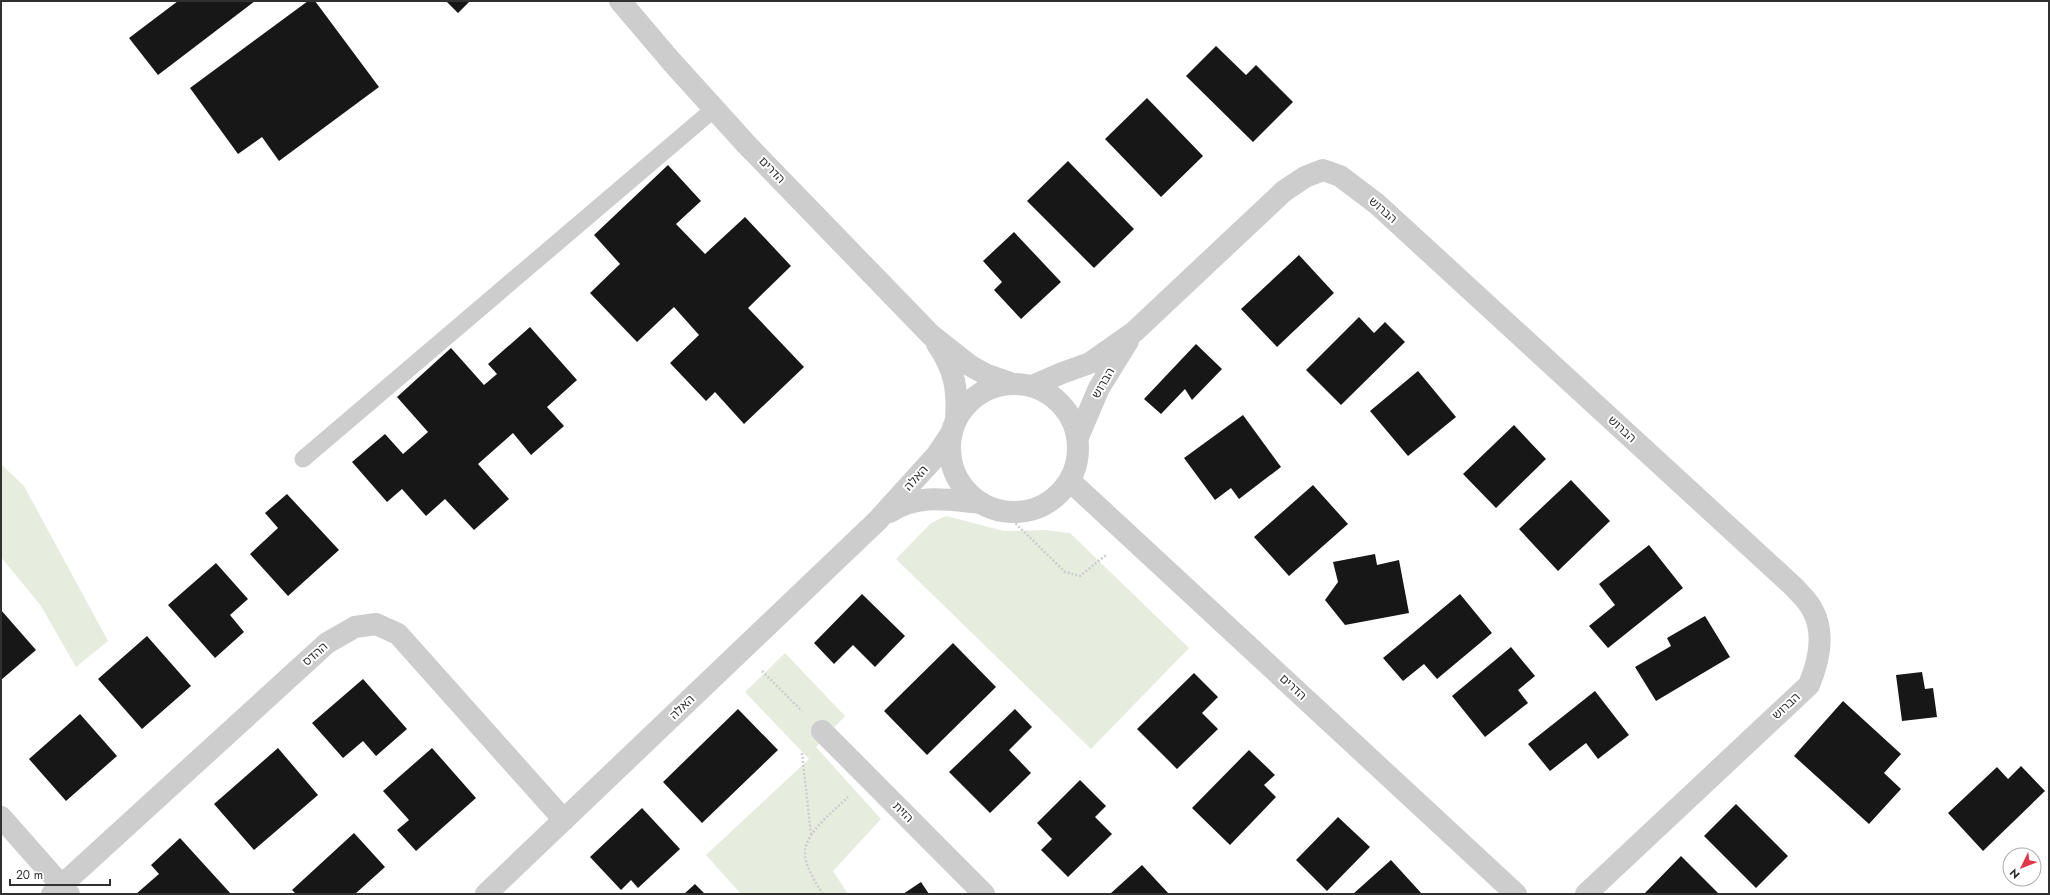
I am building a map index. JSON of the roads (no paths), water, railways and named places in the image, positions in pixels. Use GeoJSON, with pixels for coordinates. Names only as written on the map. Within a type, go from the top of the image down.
{"type":"FeatureCollection","features":[{"type":"Feature","properties":{"kind":"street","name":"הדרים"},"geometry":{"type":"LineString","coordinates":[[620,1],[714,109],[931,335],[969,364],[987,375],[1010,383]]}},
{"type":"Feature","properties":{"kind":"street","name":"הברוש"},"geometry":{"type":"LineString","coordinates":[[1032,386],[1062,372],[1090,363],[1134,332],[1284,191],[1305,177],[1323,170],[1340,176],[1377,204],[1799,592],[1812,610],[1821,636],[1817,666],[1809,685],[1586,894]]}},
{"type":"Feature","properties":{"kind":"street","name":"הברוש"},"geometry":{"type":"LineString","coordinates":[[1078,437],[1098,388],[1134,332]]}},
{"type":"Feature","properties":{"kind":"street","name":"הדרים"},"geometry":{"type":"LineString","coordinates":[[931,335],[946,357],[955,381],[958,397],[954,426]]}},
{"type":"Feature","properties":{"kind":"street"},"geometry":{"type":"LineString","coordinates":[[1010,383],[1032,386],[1049,393],[1062,405],[1072,420],[1078,437],[1076,467],[1070,481],[1057,496],[1040,506],[1021,512],[1002,511],[981,503],[965,489],[955,472],[950,452],[954,426],[965,406],[978,394],[993,386],[1010,383]]}},
{"type":"Feature","properties":{"kind":"street","name":"האלה"},"geometry":{"type":"LineString","coordinates":[[492,892],[564,820],[877,520],[936,456],[954,426]]}},
{"type":"Feature","properties":{"kind":"street","name":"הדרים"},"geometry":{"type":"LineString","coordinates":[[1070,481],[1516,894]]}},
{"type":"Feature","properties":{"kind":"street","name":"האלה"},"geometry":{"type":"LineString","coordinates":[[877,520],[897,507],[916,500],[936,498],[981,503]]}},
{"type":"Feature","properties":{"kind":"street","name":"ההדס"},"geometry":{"type":"LineString","coordinates":[[61,891],[327,643],[355,627],[376,624],[398,634],[564,820]]}},
{"type":"Feature","properties":{"kind":"street","name":"הזית"},"geometry":{"type":"LineString","coordinates":[[822,731],[984,894]]}},
{"type":"Feature","properties":{"kind":"street"},"geometry":{"type":"LineString","coordinates":[[1,817],[61,891]]}},
{"type":"Feature","properties":{"kind":"lane"},"geometry":{"type":"LineString","coordinates":[[304,459],[714,109]]}}]}
